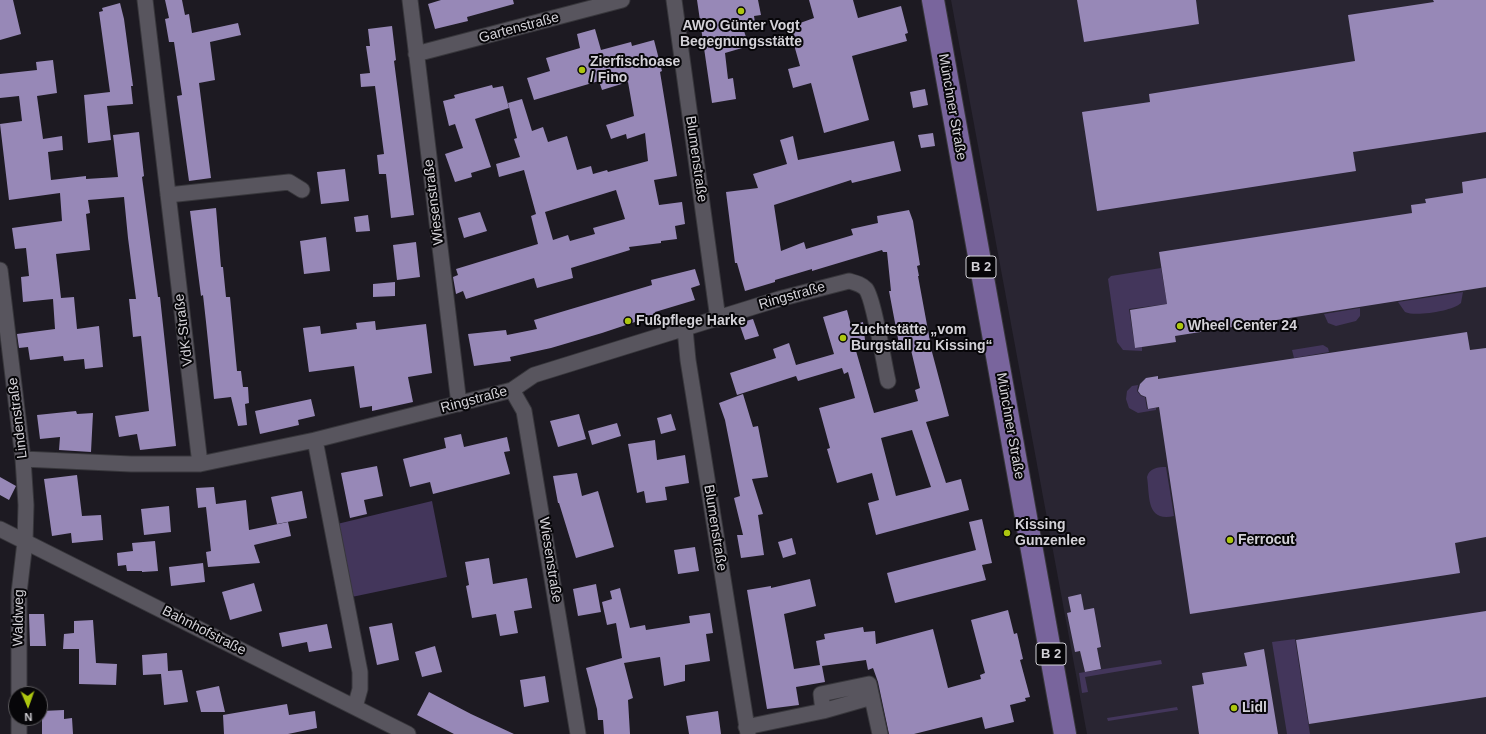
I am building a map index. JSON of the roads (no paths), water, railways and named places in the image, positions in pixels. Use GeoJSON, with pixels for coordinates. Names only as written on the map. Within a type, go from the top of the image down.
{"type":"FeatureCollection","features":[{"type":"Feature","properties":{"kind":"main road","name":"Münchner Straße"},"geometry":{"type":"LineString","coordinates":[[933,0],[1065,734]]}},
{"type":"Feature","properties":{"kind":"street","name":"VdK-Straße"},"geometry":{"type":"LineString","coordinates":[[145,0],[200,464]]}},
{"type":"Feature","properties":{"kind":"street","name":"Wiesenstraße"},"geometry":{"type":"LineString","coordinates":[[410,0],[459,404]]}},
{"type":"Feature","properties":{"kind":"street","name":"Gartenstraße"},"geometry":{"type":"LineString","coordinates":[[416,54],[622,0]]}},
{"type":"Feature","properties":{"kind":"street","name":"Blumenstraße"},"geometry":{"type":"LineString","coordinates":[[674,0],[718,319]]}},
{"type":"Feature","properties":{"kind":"street"},"geometry":{"type":"LineString","coordinates":[[168,195],[289,182],[302,190]]}},
{"type":"Feature","properties":{"kind":"street","name":"Lindenstraße"},"geometry":{"type":"LineString","coordinates":[[0,270],[23,459],[26,505],[25,542]]}},
{"type":"Feature","properties":{"kind":"street","name":"Ringstraße"},"geometry":{"type":"LineString","coordinates":[[315,440],[512,390],[534,375],[849,281],[860,284],[867,290],[872,303],[888,381]]}},
{"type":"Feature","properties":{"kind":"street","name":"Blumenstraße"},"geometry":{"type":"LineString","coordinates":[[685,329],[688,360],[747,730],[872,697],[880,734]]}},
{"type":"Feature","properties":{"kind":"street","name":"Wiesenstraße"},"geometry":{"type":"LineString","coordinates":[[512,390],[524,411],[578,734]]}},
{"type":"Feature","properties":{"kind":"street"},"geometry":{"type":"LineString","coordinates":[[23,459],[131,464],[200,464],[315,440],[360,672],[360,689],[355,708]]}},
{"type":"Feature","properties":{"kind":"street","name":"Bahnhofstraße"},"geometry":{"type":"LineString","coordinates":[[0,530],[408,734]]}},
{"type":"Feature","properties":{"kind":"street","name":"Waldweg"},"geometry":{"type":"LineString","coordinates":[[19,686],[19,593],[25,542]]}},
{"type":"Feature","properties":{"kind":"place","name":"AWO Günter Vogt Begegnungsstätte"},"geometry":{"type":"Point","coordinates":[741,11]}},
{"type":"Feature","properties":{"kind":"place","name":"Zierfischoase / Fino"},"geometry":{"type":"Point","coordinates":[582,70]}},
{"type":"Feature","properties":{"kind":"place","name":"Fußpflege Harke"},"geometry":{"type":"Point","coordinates":[628,321]}},
{"type":"Feature","properties":{"kind":"place","name":"Wheel Center 24"},"geometry":{"type":"Point","coordinates":[1180,326]}},
{"type":"Feature","properties":{"kind":"place","name":"Zuchtstätte „vom Burgstall zu Kissing“"},"geometry":{"type":"Point","coordinates":[843,338]}},
{"type":"Feature","properties":{"kind":"place","name":"Kissing Gunzenlee"},"geometry":{"type":"Point","coordinates":[1007,533]}},
{"type":"Feature","properties":{"kind":"place","name":"Ferrocut"},"geometry":{"type":"Point","coordinates":[1230,540]}},
{"type":"Feature","properties":{"kind":"place","name":"Lidl"},"geometry":{"type":"Point","coordinates":[1234,708]}}]}
